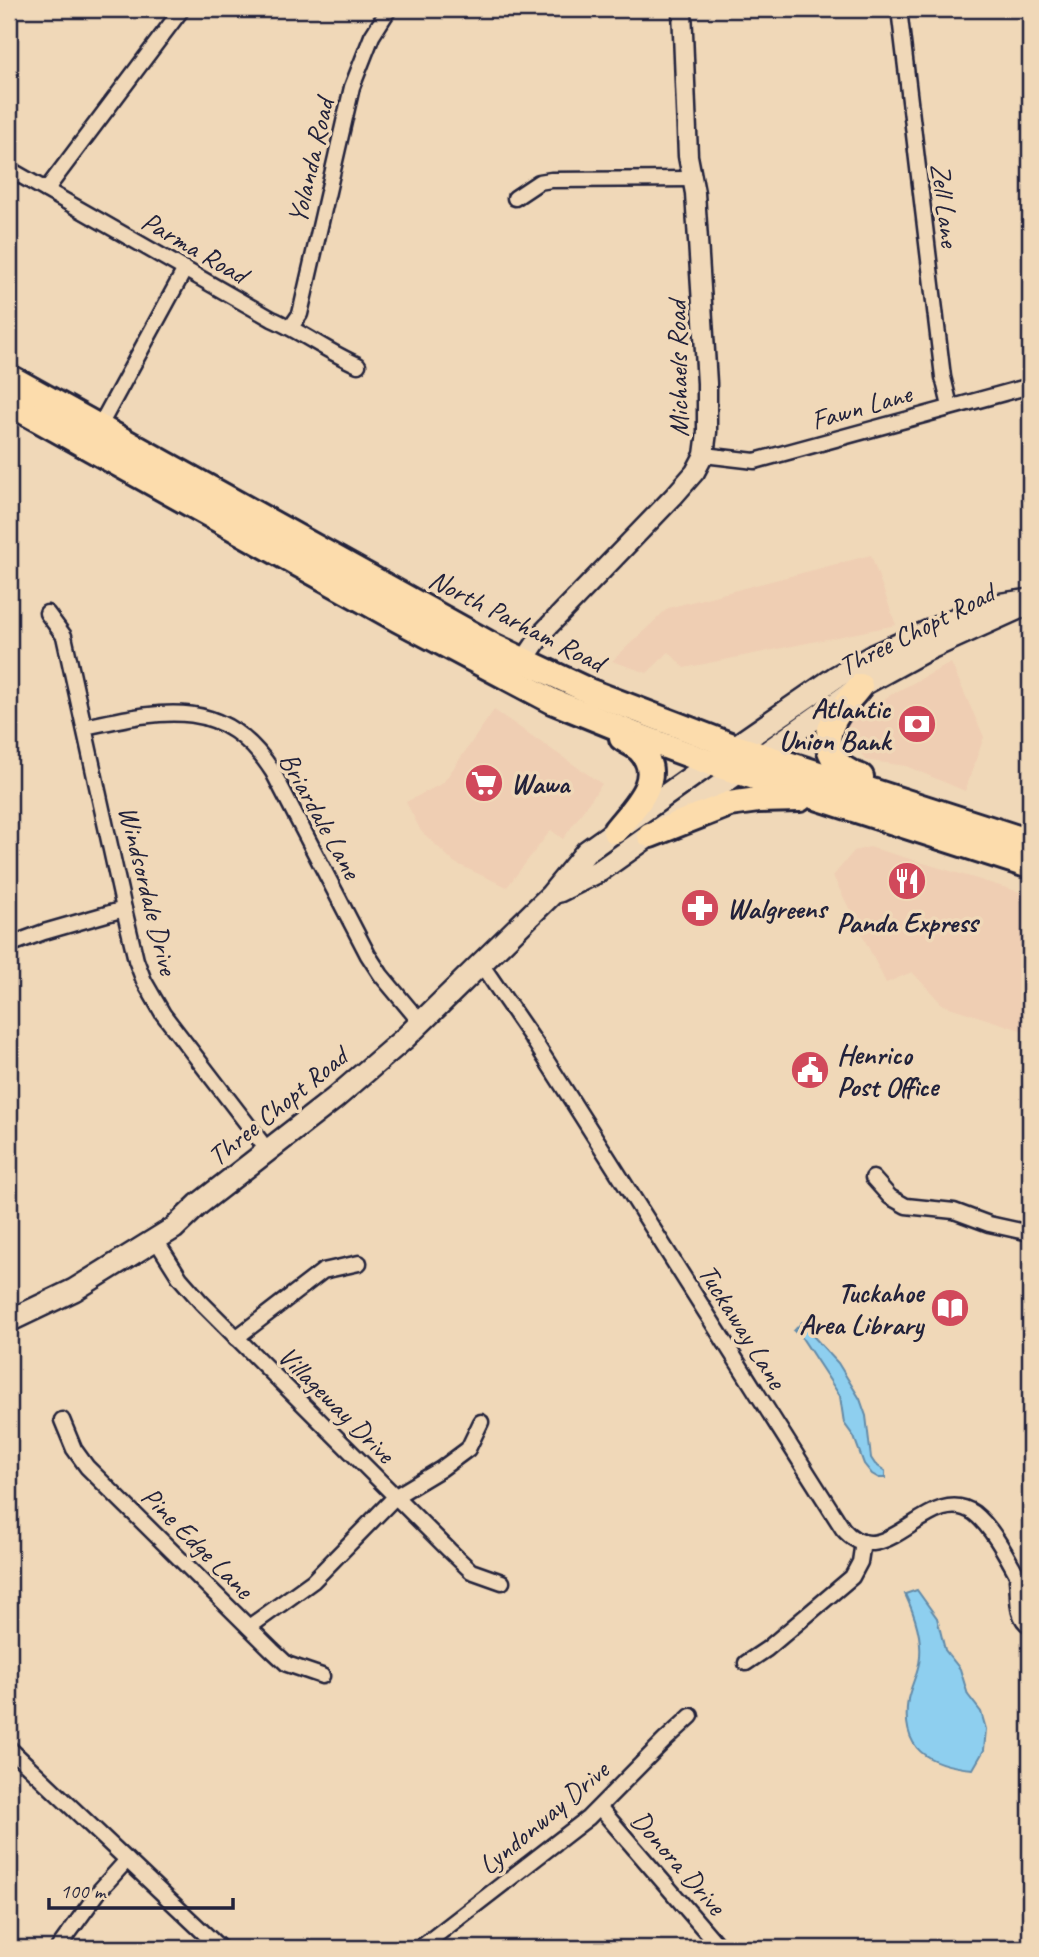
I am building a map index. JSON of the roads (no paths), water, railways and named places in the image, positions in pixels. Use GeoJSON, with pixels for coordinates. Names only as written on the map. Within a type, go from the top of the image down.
{"type":"FeatureCollection","features":[{"type":"Feature","properties":{"kind":"highway","name":"North Parham Road"},"geometry":{"type":"LineString","coordinates":[[9,377],[93,437],[518,671],[761,756],[1030,842]]}},
{"type":"Feature","properties":{"kind":"highway","name":"North Parham Road"},"geometry":{"type":"LineString","coordinates":[[9,403],[93,437]]}},
{"type":"Feature","properties":{"kind":"highway","name":"North Parham Road"},"geometry":{"type":"LineString","coordinates":[[518,671],[552,701],[602,722],[711,763],[1030,866]]}},
{"type":"Feature","properties":{"kind":"highway"},"geometry":{"type":"LineString","coordinates":[[860,686],[835,717],[830,729],[829,747],[835,761],[845,771],[900,790],[934,811]]}},
{"type":"Feature","properties":{"kind":"highway"},"geometry":{"type":"LineString","coordinates":[[602,722],[641,751],[649,765],[646,792],[615,831]]}},
{"type":"Feature","properties":{"kind":"highway"},"geometry":{"type":"LineString","coordinates":[[650,835],[729,804],[758,800],[823,799]]}},
{"type":"Feature","properties":{"kind":"main road","name":"Three Chopt Road"},"geometry":{"type":"LineString","coordinates":[[551,895],[601,870],[860,686],[925,650],[1030,602]]}},
{"type":"Feature","properties":{"kind":"main road","name":"Three Chopt Road"},"geometry":{"type":"LineString","coordinates":[[9,1321],[74,1290],[168,1233],[199,1204],[341,1093],[421,1023],[551,895],[587,851],[711,763],[836,677],[873,656],[983,607],[1030,602]]}},
{"type":"Feature","properties":{"kind":"street"},"geometry":{"type":"LineString","coordinates":[[46,190],[182,9]]}},
{"type":"Feature","properties":{"kind":"street","name":"Yolanda Road"},"geometry":{"type":"LineString","coordinates":[[291,327],[300,314],[352,86],[373,36],[389,9]]}},
{"type":"Feature","properties":{"kind":"street","name":"Michaels Road"},"geometry":{"type":"LineString","coordinates":[[518,671],[543,632],[674,496],[695,472],[704,455],[708,432],[708,383],[695,192],[686,132],[682,9]]}},
{"type":"Feature","properties":{"kind":"street","name":"Zell Lane"},"geometry":{"type":"LineString","coordinates":[[899,9],[943,377],[950,406]]}},
{"type":"Feature","properties":{"kind":"street","name":"Parma Road"},"geometry":{"type":"LineString","coordinates":[[9,169],[358,365]]}},
{"type":"Feature","properties":{"kind":"street"},"geometry":{"type":"LineString","coordinates":[[514,198],[538,182],[551,180],[691,178]]}},
{"type":"Feature","properties":{"kind":"street"},"geometry":{"type":"LineString","coordinates":[[93,437],[185,269]]}},
{"type":"Feature","properties":{"kind":"street","name":"Fawn Lane"},"geometry":{"type":"LineString","coordinates":[[704,455],[755,461],[1030,386]]}},
{"type":"Feature","properties":{"kind":"street","name":"Windsordale Drive"},"geometry":{"type":"LineString","coordinates":[[47,613],[64,636],[136,960],[153,999],[268,1151]]}},
{"type":"Feature","properties":{"kind":"street","name":"Briardale Lane"},"geometry":{"type":"LineString","coordinates":[[85,727],[133,716],[174,712],[205,717],[221,724],[256,749],[273,772],[368,955],[421,1023]]}},
{"type":"Feature","properties":{"kind":"street"},"geometry":{"type":"LineString","coordinates":[[9,945],[124,909]]}},
{"type":"Feature","properties":{"kind":"street","name":"Tuckaway Lane"},"geometry":{"type":"LineString","coordinates":[[481,964],[536,1044],[843,1529],[852,1538],[863,1542]]}},
{"type":"Feature","properties":{"kind":"street"},"geometry":{"type":"LineString","coordinates":[[873,1178],[890,1197],[906,1206],[954,1211],[989,1224],[1030,1233]]}},
{"type":"Feature","properties":{"kind":"street","name":"Villageway Drive"},"geometry":{"type":"LineString","coordinates":[[156,1240],[180,1278],[236,1338],[471,1571],[502,1582]]}},
{"type":"Feature","properties":{"kind":"street"},"geometry":{"type":"LineString","coordinates":[[236,1338],[323,1271],[359,1263]]}},
{"type":"Feature","properties":{"kind":"street","name":"Pine Edge Lane"},"geometry":{"type":"LineString","coordinates":[[62,1420],[74,1449],[87,1467],[249,1627],[287,1664],[322,1676]]}},
{"type":"Feature","properties":{"kind":"street"},"geometry":{"type":"LineString","coordinates":[[249,1627],[313,1581],[396,1496],[468,1449],[481,1422]]}},
{"type":"Feature","properties":{"kind":"street"},"geometry":{"type":"LineString","coordinates":[[746,1663],[852,1577],[860,1562],[863,1542],[873,1543],[892,1537],[949,1506],[965,1508],[984,1524],[1030,1598]]}},
{"type":"Feature","properties":{"kind":"street"},"geometry":{"type":"LineString","coordinates":[[1016,1575],[1019,1611],[1026,1625],[1030,1626]]}},
{"type":"Feature","properties":{"kind":"street","name":"Lyndonway Drive"},"geometry":{"type":"LineString","coordinates":[[420,1948],[600,1808],[691,1716]]}},
{"type":"Feature","properties":{"kind":"street"},"geometry":{"type":"LineString","coordinates":[[9,1748],[220,1948]]}},
{"type":"Feature","properties":{"kind":"street","name":"Donora Drive"},"geometry":{"type":"LineString","coordinates":[[600,1808],[720,1948]]}},
{"type":"Feature","properties":{"kind":"street"},"geometry":{"type":"LineString","coordinates":[[58,1948],[100,1890],[127,1860]]}},
{"type":"Feature","properties":{"kind":"water"},"geometry":{"type":"Polygon","coordinates":[[[802,1322],[810,1324],[813,1336],[838,1363],[860,1399],[866,1416],[871,1458],[885,1471],[885,1478],[872,1474],[864,1464],[854,1437],[844,1423],[840,1396],[802,1338],[794,1331],[802,1322]]]}},
{"type":"Feature","properties":{"kind":"water"},"geometry":{"type":"Polygon","coordinates":[[[917,1590],[937,1618],[945,1650],[960,1669],[968,1695],[981,1712],[986,1729],[984,1750],[973,1769],[931,1759],[913,1743],[908,1731],[908,1699],[918,1668],[920,1641],[917,1624],[905,1594],[917,1590]]]}},
{"type":"Feature","properties":{"kind":"place","name":"Atlantic Union Bank"},"geometry":{"type":"Point","coordinates":[917,724]}},
{"type":"Feature","properties":{"kind":"place","name":"Wawa"},"geometry":{"type":"Point","coordinates":[484,783]}},
{"type":"Feature","properties":{"kind":"place","name":"Panda Express"},"geometry":{"type":"Point","coordinates":[907,881]}},
{"type":"Feature","properties":{"kind":"place","name":"Walgreens"},"geometry":{"type":"Point","coordinates":[700,908]}},
{"type":"Feature","properties":{"kind":"place","name":"Henrico Post Office"},"geometry":{"type":"Point","coordinates":[810,1070]}},
{"type":"Feature","properties":{"kind":"place","name":"Tuckahoe Area Library"},"geometry":{"type":"Point","coordinates":[950,1308]}}]}
